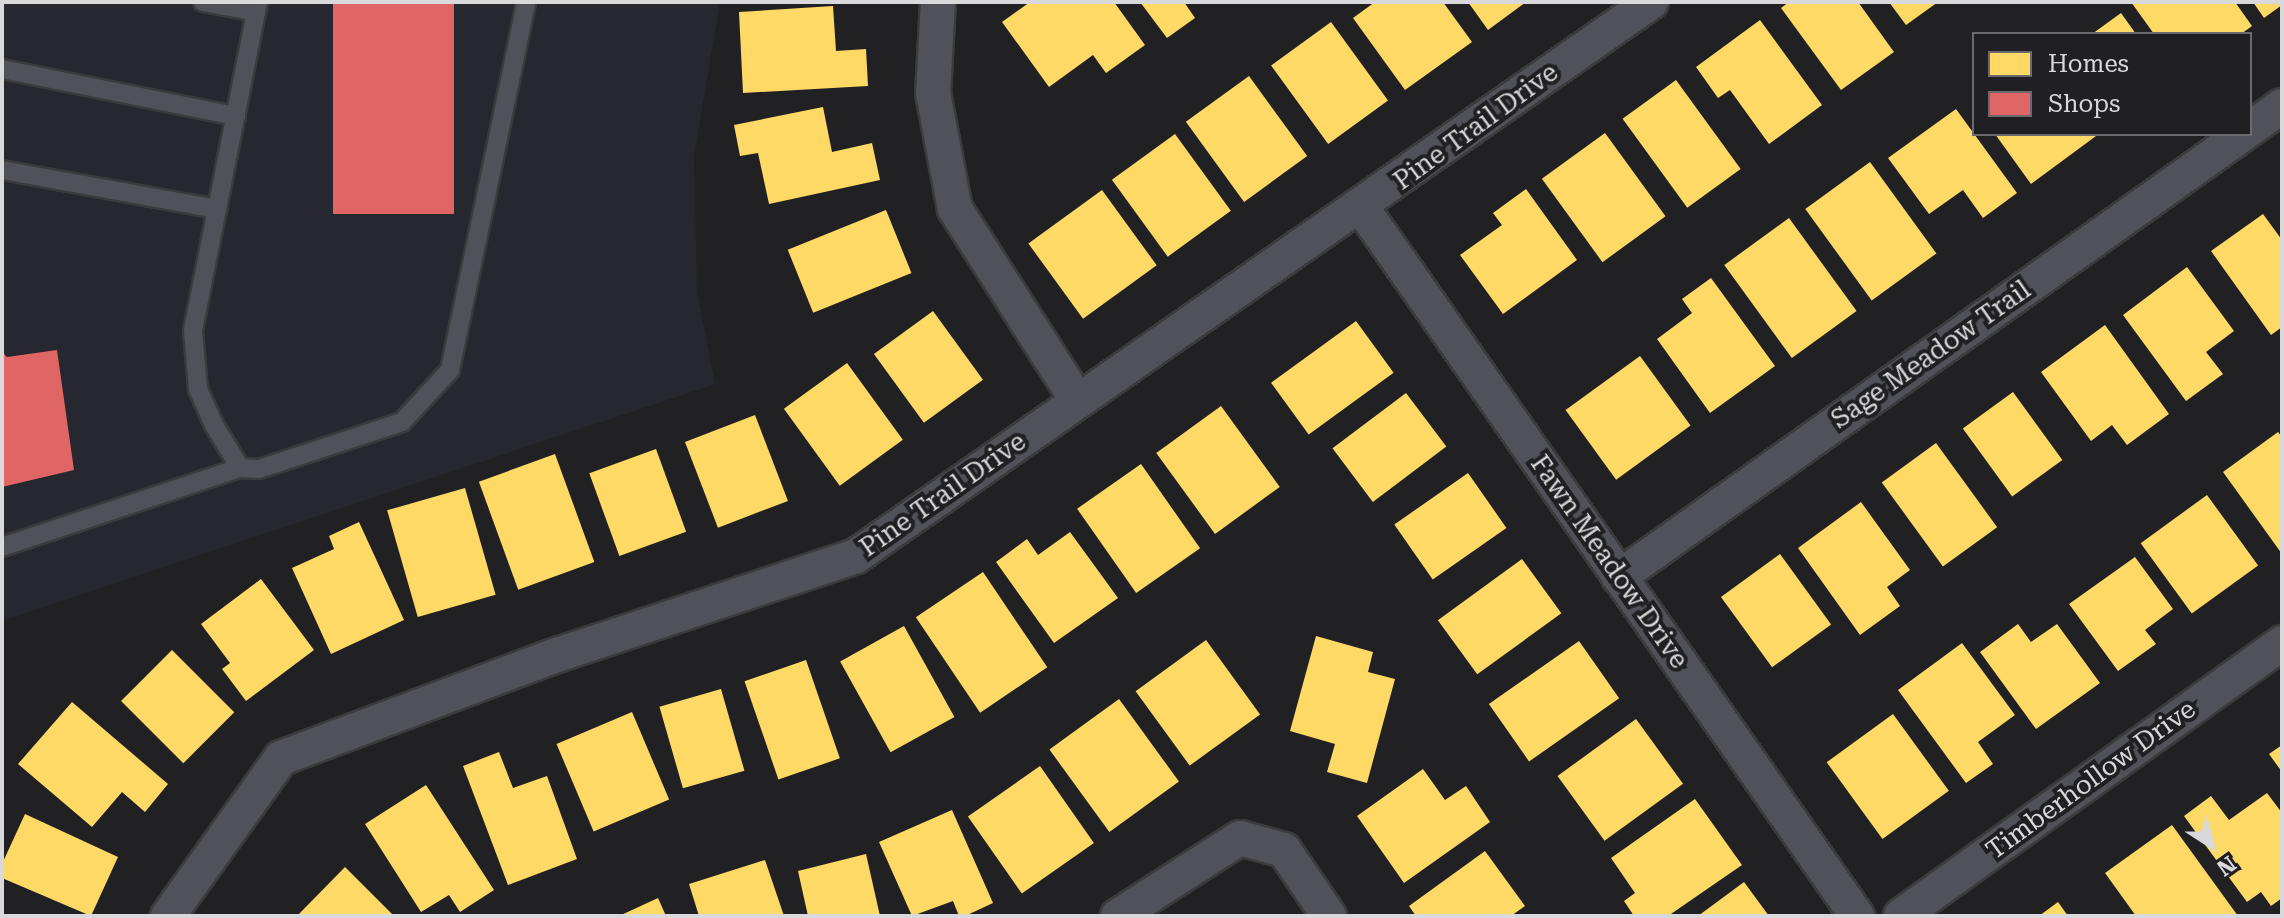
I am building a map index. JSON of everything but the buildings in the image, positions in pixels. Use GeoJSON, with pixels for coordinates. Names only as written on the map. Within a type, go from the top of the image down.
{"type":"FeatureCollection","features":[{"type":"Feature","properties":{"kind":"street"},"geometry":{"type":"LineString","coordinates":[[938,2],[933,93],[955,209],[1078,401]]}},
{"type":"Feature","properties":{"kind":"street","name":"Pine Trail Drive"},"geometry":{"type":"LineString","coordinates":[[168,916],[281,758],[557,655],[856,556],[1362,208],[1651,2]]}},
{"type":"Feature","properties":{"kind":"street"},"geometry":{"type":"LineString","coordinates":[[2252,128],[2282,106]]}},
{"type":"Feature","properties":{"kind":"street","name":"Sage Meadow Trail"},"geometry":{"type":"LineString","coordinates":[[1619,577],[2240,136]]}},
{"type":"Feature","properties":{"kind":"street","name":"Fawn Meadow Drive"},"geometry":{"type":"LineString","coordinates":[[1362,208],[1857,916]]}},
{"type":"Feature","properties":{"kind":"street","name":"Timberhollow Drive"},"geometry":{"type":"LineString","coordinates":[[1901,916],[2282,643]]}},
{"type":"Feature","properties":{"kind":"street"},"geometry":{"type":"LineString","coordinates":[[1118,916],[1240,838],[1284,850],[1329,916]]}},
{"type":"Feature","properties":{"kind":"lane"},"geometry":{"type":"LineString","coordinates":[[203,2],[257,7],[193,331],[198,389],[240,468]]}},
{"type":"Feature","properties":{"kind":"lane"},"geometry":{"type":"LineString","coordinates":[[2,547],[240,468],[259,469],[402,422],[450,370],[526,2]]}},
{"type":"Feature","properties":{"kind":"lane"},"geometry":{"type":"LineString","coordinates":[[2,69],[236,116]]}},
{"type":"Feature","properties":{"kind":"lane"},"geometry":{"type":"LineString","coordinates":[[2,170],[217,209]]}},
{"type":"Feature","properties":{"kind":"shaded area"},"geometry":{"type":"Polygon","coordinates":[[[2,2],[720,2],[694,157],[697,291],[715,384],[2,621],[2,2]]]}}]}
